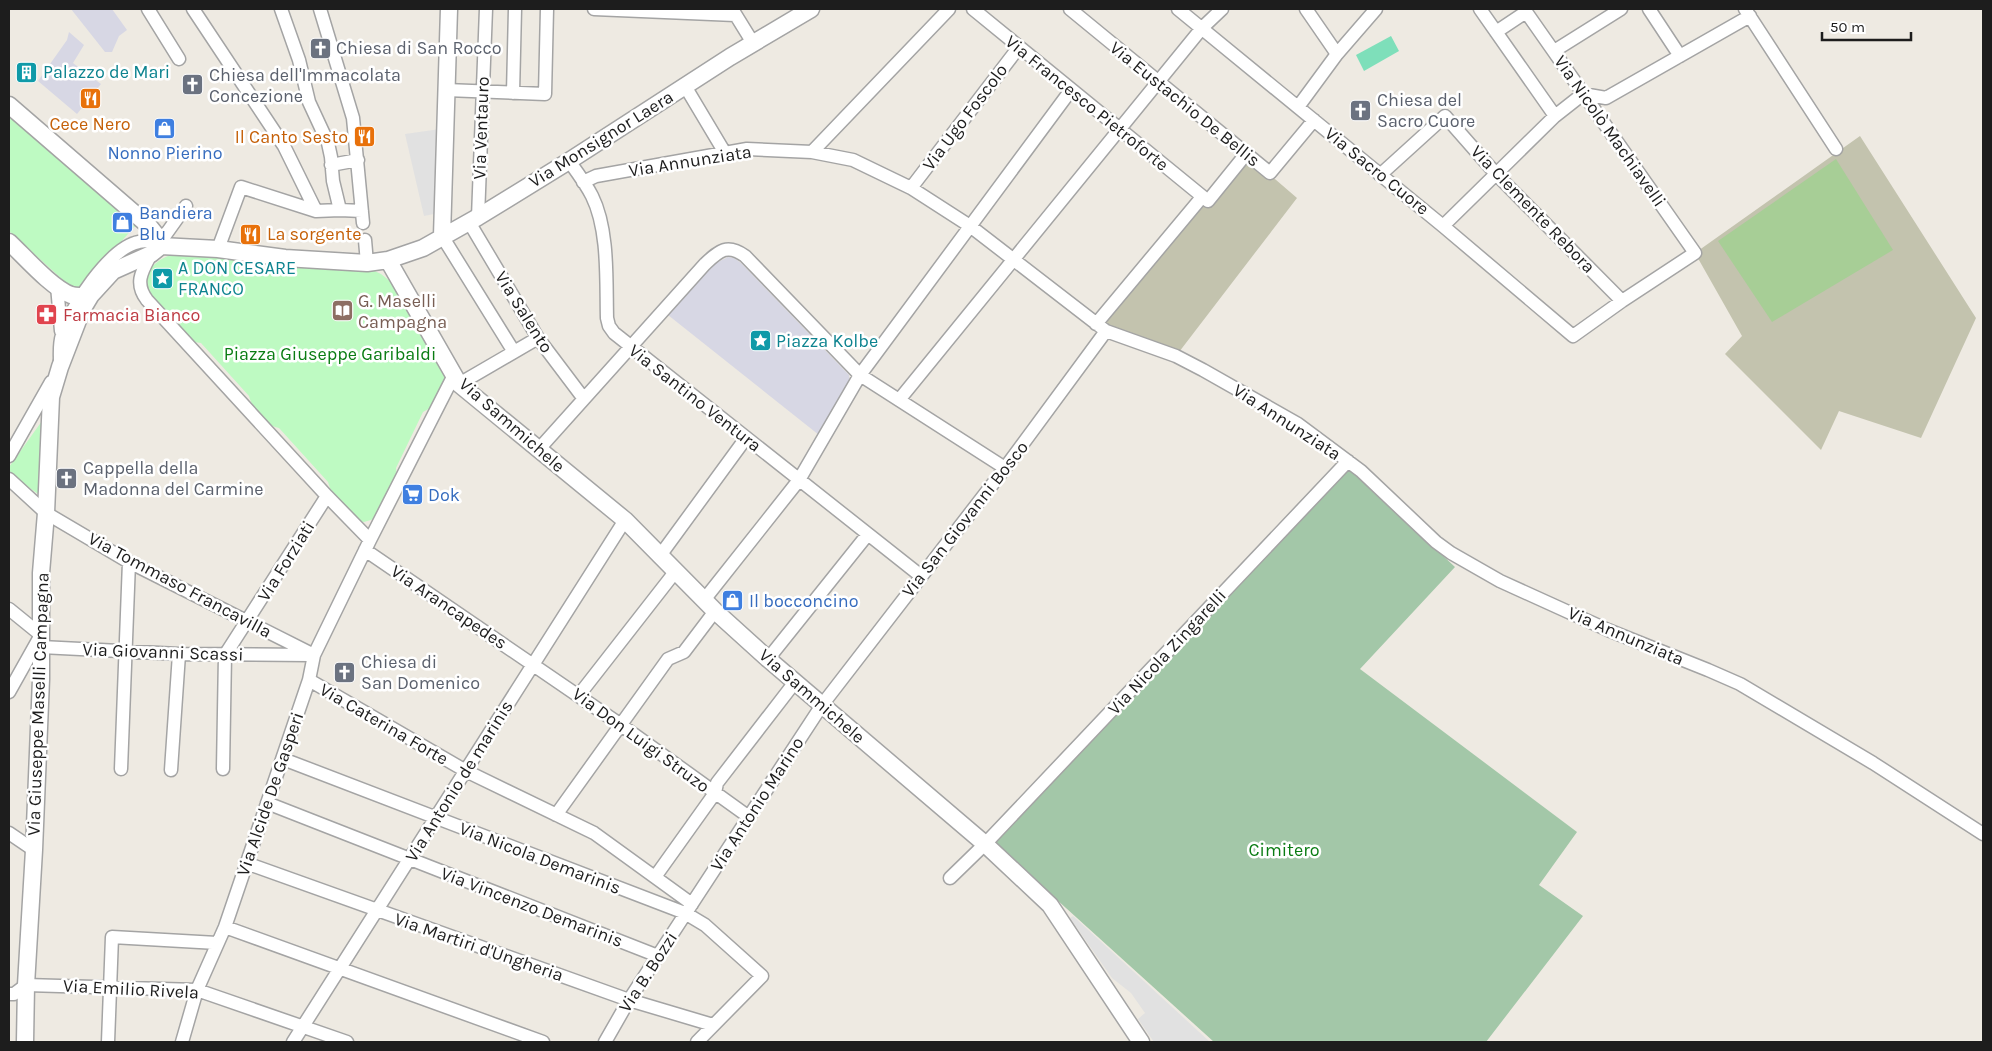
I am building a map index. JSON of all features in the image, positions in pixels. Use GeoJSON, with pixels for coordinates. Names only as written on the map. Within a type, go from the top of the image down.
{"type":"FeatureCollection","features":[{"type":"Feature","properties":{"kind":"street"},"geometry":{"type":"LineString","coordinates":[[148,9],[179,59]]}},
{"type":"Feature","properties":{"kind":"street"},"geometry":{"type":"LineString","coordinates":[[193,9],[284,146],[316,211]]}},
{"type":"Feature","properties":{"kind":"street"},"geometry":{"type":"LineString","coordinates":[[281,9],[300,60],[309,102],[328,143],[333,181],[340,210]]}},
{"type":"Feature","properties":{"kind":"street"},"geometry":{"type":"LineString","coordinates":[[218,249],[240,187],[316,211],[340,210],[363,217],[353,118],[320,9]]}},
{"type":"Feature","properties":{"kind":"street"},"geometry":{"type":"LineString","coordinates":[[449,9],[442,236],[514,352]]}},
{"type":"Feature","properties":{"kind":"street","name":"Via Ventauro"},"geometry":{"type":"LineString","coordinates":[[473,219],[483,91],[486,9]]}},
{"type":"Feature","properties":{"kind":"street"},"geometry":{"type":"LineString","coordinates":[[513,92],[515,9]]}},
{"type":"Feature","properties":{"kind":"street"},"geometry":{"type":"LineString","coordinates":[[446,90],[546,94],[547,9]]}},
{"type":"Feature","properties":{"kind":"street"},"geometry":{"type":"LineString","coordinates":[[594,9],[733,12],[753,43]]}},
{"type":"Feature","properties":{"kind":"street","name":"Via Monsignor Laera"},"geometry":{"type":"LineString","coordinates":[[388,260],[423,248],[473,219],[569,161],[753,43],[811,9]]}},
{"type":"Feature","properties":{"kind":"street"},"geometry":{"type":"LineString","coordinates":[[812,152],[949,9]]}},
{"type":"Feature","properties":{"kind":"street","name":"Via Francesco Pietroforte"},"geometry":{"type":"LineString","coordinates":[[972,9],[1202,197]]}},
{"type":"Feature","properties":{"kind":"street","name":"Via Eustachio De Bellis"},"geometry":{"type":"LineString","coordinates":[[1070,9],[1270,173],[1314,120]]}},
{"type":"Feature","properties":{"kind":"street","name":"Via Sacro Cuore"},"geometry":{"type":"LineString","coordinates":[[1178,9],[1443,226],[1573,336],[1622,301]]}},
{"type":"Feature","properties":{"kind":"street"},"geometry":{"type":"LineString","coordinates":[[899,400],[1202,28],[1222,9]]}},
{"type":"Feature","properties":{"kind":"street"},"geometry":{"type":"LineString","coordinates":[[1306,9],[1337,54]]}},
{"type":"Feature","properties":{"kind":"street"},"geometry":{"type":"LineString","coordinates":[[1298,107],[1337,54],[1376,9]]}},
{"type":"Feature","properties":{"kind":"street"},"geometry":{"type":"LineString","coordinates":[[1480,9],[1554,116]]}},
{"type":"Feature","properties":{"kind":"street"},"geometry":{"type":"LineString","coordinates":[[1554,52],[1621,9]]}},
{"type":"Feature","properties":{"kind":"street"},"geometry":{"type":"LineString","coordinates":[[1649,9],[1680,56]]}},
{"type":"Feature","properties":{"kind":"street"},"geometry":{"type":"LineString","coordinates":[[1496,32],[1525,10]]}},
{"type":"Feature","properties":{"kind":"street","name":"Via Nicolò Machiavelli"},"geometry":{"type":"LineString","coordinates":[[1525,10],[1695,253],[1622,301]]}},
{"type":"Feature","properties":{"kind":"street"},"geometry":{"type":"LineString","coordinates":[[1443,226],[1554,116],[1583,94],[1606,98],[1680,56],[1748,12],[1836,149]]}},
{"type":"Feature","properties":{"kind":"street","name":"Via Ugo Foscolo"},"geometry":{"type":"LineString","coordinates":[[912,188],[1018,47]]}},
{"type":"Feature","properties":{"kind":"street"},"geometry":{"type":"LineString","coordinates":[[685,86],[725,153]]}},
{"type":"Feature","properties":{"kind":"street"},"geometry":{"type":"LineString","coordinates":[[556,815],[668,659],[684,652],[709,606],[799,480],[860,375],[1071,90]]}},
{"type":"Feature","properties":{"kind":"street"},"geometry":{"type":"LineString","coordinates":[[9,105],[149,226],[158,247]]}},
{"type":"Feature","properties":{"kind":"street","name":"Via Clemente Rebora"},"geometry":{"type":"LineString","coordinates":[[1380,175],[1444,116],[1496,174],[1622,301]]}},
{"type":"Feature","properties":{"kind":"street","name":"Via Annunziata"},"geometry":{"type":"LineString","coordinates":[[583,182],[596,176],[747,149],[812,152],[853,160],[912,188],[970,226],[1101,328],[1176,356],[1298,424],[1348,461],[1375,484],[1436,542],[1465,561],[1500,581],[1608,630],[1740,684],[1873,763],[1983,834]]}},
{"type":"Feature","properties":{"kind":"street"},"geometry":{"type":"LineString","coordinates":[[1202,197],[1208,202],[1246,154]]}},
{"type":"Feature","properties":{"kind":"street"},"geometry":{"type":"LineString","coordinates":[[331,165],[358,160]]}},
{"type":"Feature","properties":{"kind":"street","name":"Via Santino Ventura"},"geometry":{"type":"LineString","coordinates":[[569,161],[592,196],[598,211],[606,260],[609,326],[614,333],[921,576]]}},
{"type":"Feature","properties":{"kind":"street","name":"Via San Giovanni Bosco"},"geometry":{"type":"LineString","coordinates":[[822,705],[1005,468],[1101,328],[1202,197]]}},
{"type":"Feature","properties":{"kind":"street"},"geometry":{"type":"LineString","coordinates":[[186,206],[158,247],[140,279],[141,292],[163,319],[327,496],[368,545],[457,379],[514,352],[538,338]]}},
{"type":"Feature","properties":{"kind":"street","name":"Via Salento"},"geometry":{"type":"LineString","coordinates":[[473,219],[538,338],[584,399]]}},
{"type":"Feature","properties":{"kind":"street"},"geometry":{"type":"LineString","coordinates":[[365,240],[367,263]]}},
{"type":"Feature","properties":{"kind":"street"},"geometry":{"type":"LineString","coordinates":[[9,242],[66,293],[85,296]]}},
{"type":"Feature","properties":{"kind":"street"},"geometry":{"type":"LineString","coordinates":[[158,247],[218,249],[285,258],[367,263],[388,260],[457,379]]}},
{"type":"Feature","properties":{"kind":"street","name":"Via Giuseppe Maselli Campagna"},"geometry":{"type":"LineString","coordinates":[[25,1042],[26,984],[34,850],[41,641],[41,573],[46,513],[51,397],[60,367],[82,310],[85,296],[120,267],[158,247]]}},
{"type":"Feature","properties":{"kind":"street"},"geometry":{"type":"LineString","coordinates":[[539,449],[705,264],[718,252],[728,249],[738,251],[745,256],[860,375],[1005,468]]}},
{"type":"Feature","properties":{"kind":"street"},"geometry":{"type":"LineString","coordinates":[[9,456],[60,367],[62,335],[57,286]]}},
{"type":"Feature","properties":{"kind":"street"},"geometry":{"type":"LineString","coordinates":[[62,335],[70,314],[85,296]]}},
{"type":"Feature","properties":{"kind":"street","name":"Via Sammichele"},"geometry":{"type":"LineString","coordinates":[[457,379],[625,520],[709,606],[768,659],[985,844],[1050,905],[1141,1042]]}},
{"type":"Feature","properties":{"kind":"street"},"geometry":{"type":"LineString","coordinates":[[660,557],[746,438]]}},
{"type":"Feature","properties":{"kind":"street","name":"Via Nicola Zingarelli"},"geometry":{"type":"LineString","coordinates":[[950,878],[985,844],[1348,461]]}},
{"type":"Feature","properties":{"kind":"street","name":"Via Tommaso Francavilla"},"geometry":{"type":"LineString","coordinates":[[9,479],[46,513],[129,562],[314,655]]}},
{"type":"Feature","properties":{"kind":"street","name":"Via Forziati"},"geometry":{"type":"LineString","coordinates":[[225,655],[327,496]]}},
{"type":"Feature","properties":{"kind":"street","name":"Via Antonio de marinis"},"geometry":{"type":"LineString","coordinates":[[293,1042],[625,520]]}},
{"type":"Feature","properties":{"kind":"street"},"geometry":{"type":"LineString","coordinates":[[768,659],[868,534]]}},
{"type":"Feature","properties":{"kind":"street","name":"Via Alcide De Gasperi"},"geometry":{"type":"LineString","coordinates":[[182,1042],[197,990],[225,927],[283,759],[309,680],[314,655],[368,545]]}},
{"type":"Feature","properties":{"kind":"street","name":"Via Arancapedes"},"geometry":{"type":"LineString","coordinates":[[368,545],[534,664]]}},
{"type":"Feature","properties":{"kind":"street"},"geometry":{"type":"LineString","coordinates":[[121,769],[129,562]]}},
{"type":"Feature","properties":{"kind":"street"},"geometry":{"type":"LineString","coordinates":[[579,695],[675,572]]}},
{"type":"Feature","properties":{"kind":"street"},"geometry":{"type":"LineString","coordinates":[[9,609],[41,641],[9,692]]}},
{"type":"Feature","properties":{"kind":"street","name":"Via Giovanni Scassi"},"geometry":{"type":"LineString","coordinates":[[41,641],[178,654],[314,655]]}},
{"type":"Feature","properties":{"kind":"street"},"geometry":{"type":"LineString","coordinates":[[171,770],[178,654]]}},
{"type":"Feature","properties":{"kind":"street"},"geometry":{"type":"LineString","coordinates":[[223,769],[225,655]]}},
{"type":"Feature","properties":{"kind":"street","name":"Via Don Luigi Struzo"},"geometry":{"type":"LineString","coordinates":[[534,664],[749,817]]}},
{"type":"Feature","properties":{"kind":"street","name":"Via Caterina Forte"},"geometry":{"type":"LineString","coordinates":[[309,680],[466,771],[594,833],[655,877],[689,908]]}},
{"type":"Feature","properties":{"kind":"street"},"geometry":{"type":"LineString","coordinates":[[655,877],[715,793],[717,783],[795,682]]}},
{"type":"Feature","properties":{"kind":"street","name":"Via Antonio Marino"},"geometry":{"type":"LineString","coordinates":[[689,908],[822,705]]}},
{"type":"Feature","properties":{"kind":"street","name":"Via Nicola Demarinis"},"geometry":{"type":"LineString","coordinates":[[283,759],[435,818],[689,908]]}},
{"type":"Feature","properties":{"kind":"street","name":"Via Vincenzo Demarinis"},"geometry":{"type":"LineString","coordinates":[[267,803],[658,956]]}},
{"type":"Feature","properties":{"kind":"street"},"geometry":{"type":"LineString","coordinates":[[9,833],[34,850]]}},
{"type":"Feature","properties":{"kind":"street","name":"Via Martiri d'Ungheria"},"geometry":{"type":"LineString","coordinates":[[246,863],[629,1000],[713,1025]]}},
{"type":"Feature","properties":{"kind":"street"},"geometry":{"type":"LineString","coordinates":[[689,908],[762,976],[697,1042]]}},
{"type":"Feature","properties":{"kind":"street","name":"Via B. Bozzi"},"geometry":{"type":"LineString","coordinates":[[605,1042],[629,1000],[689,908]]}},
{"type":"Feature","properties":{"kind":"street"},"geometry":{"type":"LineString","coordinates":[[225,927],[543,1042]]}},
{"type":"Feature","properties":{"kind":"street"},"geometry":{"type":"LineString","coordinates":[[108,1042],[112,937],[217,943]]}},
{"type":"Feature","properties":{"kind":"street"},"geometry":{"type":"LineString","coordinates":[[9,994],[14,994],[26,984]]}},
{"type":"Feature","properties":{"kind":"street","name":"Via Emilio Rivela"},"geometry":{"type":"LineString","coordinates":[[26,984],[197,990],[347,1042]]}},
{"type":"Feature","properties":{"kind":"shaded area"},"geometry":{"type":"Polygon","coordinates":[[[71,9],[112,9],[127,30],[119,36],[112,52],[105,52],[71,9]]]}},
{"type":"Feature","properties":{"kind":"shaded area"},"geometry":{"type":"Polygon","coordinates":[[[69,32],[84,45],[73,63],[101,84],[77,114],[38,81],[67,40],[69,32]]]}},
{"type":"Feature","properties":{"kind":"shaded area"},"geometry":{"type":"Polygon","coordinates":[[[440,129],[436,207],[434,214],[424,216],[405,134],[440,129]]]}},
{"type":"Feature","properties":{"kind":"shaded area"},"geometry":{"type":"Polygon","coordinates":[[[1860,136],[1976,318],[1921,438],[1839,411],[1821,450],[1725,354],[1742,336],[1695,253],[1860,136]]]}},
{"type":"Feature","properties":{"kind":"shaded area"},"geometry":{"type":"Polygon","coordinates":[[[1246,154],[1297,198],[1176,356],[1096,324],[1202,197],[1207,201],[1246,154]]]}},
{"type":"Feature","properties":{"kind":"shaded area","name":"Piazza Kolbe"},"geometry":{"type":"Polygon","coordinates":[[[728,257],[734,258],[741,263],[849,375],[850,383],[819,435],[668,315],[714,264],[728,257]]]}},
{"type":"Feature","properties":{"kind":"shaded area"},"geometry":{"type":"Polygon","coordinates":[[[1073,916],[1210,1042],[1154,1042],[1138,1019],[1145,1013],[1131,993],[1112,978],[1070,918],[1073,916]]]}},
{"type":"Feature","properties":{"kind":"green space"},"geometry":{"type":"Polygon","coordinates":[[[1391,36],[1399,51],[1364,71],[1356,55],[1391,36]]]}},
{"type":"Feature","properties":{"kind":"green space"},"geometry":{"type":"Polygon","coordinates":[[[9,113],[136,225],[76,292],[9,231],[9,113]]]}},
{"type":"Feature","properties":{"kind":"green space"},"geometry":{"type":"Polygon","coordinates":[[[1836,159],[1893,250],[1772,322],[1718,241],[1836,159]]]}},
{"type":"Feature","properties":{"kind":"green space","name":"Piazza Giuseppe Garibaldi"},"geometry":{"type":"Polygon","coordinates":[[[178,253],[364,266],[381,274],[395,285],[446,377],[432,407],[423,412],[396,468],[397,477],[374,519],[364,522],[359,521],[331,491],[328,482],[279,428],[269,424],[260,416],[249,396],[201,343],[194,342],[148,292],[145,275],[159,261],[178,253]]]}},
{"type":"Feature","properties":{"kind":"green space"},"geometry":{"type":"Polygon","coordinates":[[[42,421],[38,494],[9,473],[9,467],[42,421]]]}},
{"type":"Feature","properties":{"kind":"green space","name":"Cimitero"},"geometry":{"type":"Polygon","coordinates":[[[1348,467],[1455,567],[1360,669],[1577,832],[1539,885],[1583,916],[1486,1042],[1214,1042],[993,842],[1348,467]]]}},
{"type":"Feature","properties":{"kind":"place","name":"Chiesa di San Rocco"},"geometry":{"type":"Point","coordinates":[320,48]}},
{"type":"Feature","properties":{"kind":"place","name":"Palazzo de Mari"},"geometry":{"type":"Point","coordinates":[27,72]}},
{"type":"Feature","properties":{"kind":"place","name":"Chiesa dell'Immacolata Concezione"},"geometry":{"type":"Point","coordinates":[193,85]}},
{"type":"Feature","properties":{"kind":"place","name":"Cece Nero"},"geometry":{"type":"Point","coordinates":[90,99]}},
{"type":"Feature","properties":{"kind":"place","name":"Chiesa del Sacro Cuore"},"geometry":{"type":"Point","coordinates":[1361,110]}},
{"type":"Feature","properties":{"kind":"place","name":"Nonno Pierino"},"geometry":{"type":"Point","coordinates":[165,128]}},
{"type":"Feature","properties":{"kind":"place","name":"Il Canto Sesto"},"geometry":{"type":"Point","coordinates":[364,137]}},
{"type":"Feature","properties":{"kind":"place","name":"Bandiera Blu"},"geometry":{"type":"Point","coordinates":[123,223]}},
{"type":"Feature","properties":{"kind":"place","name":"La sorgente"},"geometry":{"type":"Point","coordinates":[251,234]}},
{"type":"Feature","properties":{"kind":"place","name":"A DON CESARE FRANCO"},"geometry":{"type":"Point","coordinates":[162,278]}},
{"type":"Feature","properties":{"kind":"place","name":"G. Maselli Campagna"},"geometry":{"type":"Point","coordinates":[342,311]}},
{"type":"Feature","properties":{"kind":"place","name":"Farmacia Bianco"},"geometry":{"type":"Point","coordinates":[47,315]}},
{"type":"Feature","properties":{"kind":"place","name":"Piazza Kolbe"},"geometry":{"type":"Point","coordinates":[760,341]}},
{"type":"Feature","properties":{"kind":"place","name":"Cappella della Madonna del Carmine"},"geometry":{"type":"Point","coordinates":[67,478]}},
{"type":"Feature","properties":{"kind":"place","name":"Dok"},"geometry":{"type":"Point","coordinates":[412,495]}},
{"type":"Feature","properties":{"kind":"place","name":"Il bocconcino"},"geometry":{"type":"Point","coordinates":[733,601]}},
{"type":"Feature","properties":{"kind":"place","name":"Chiesa di San Domenico"},"geometry":{"type":"Point","coordinates":[345,672]}}]}
